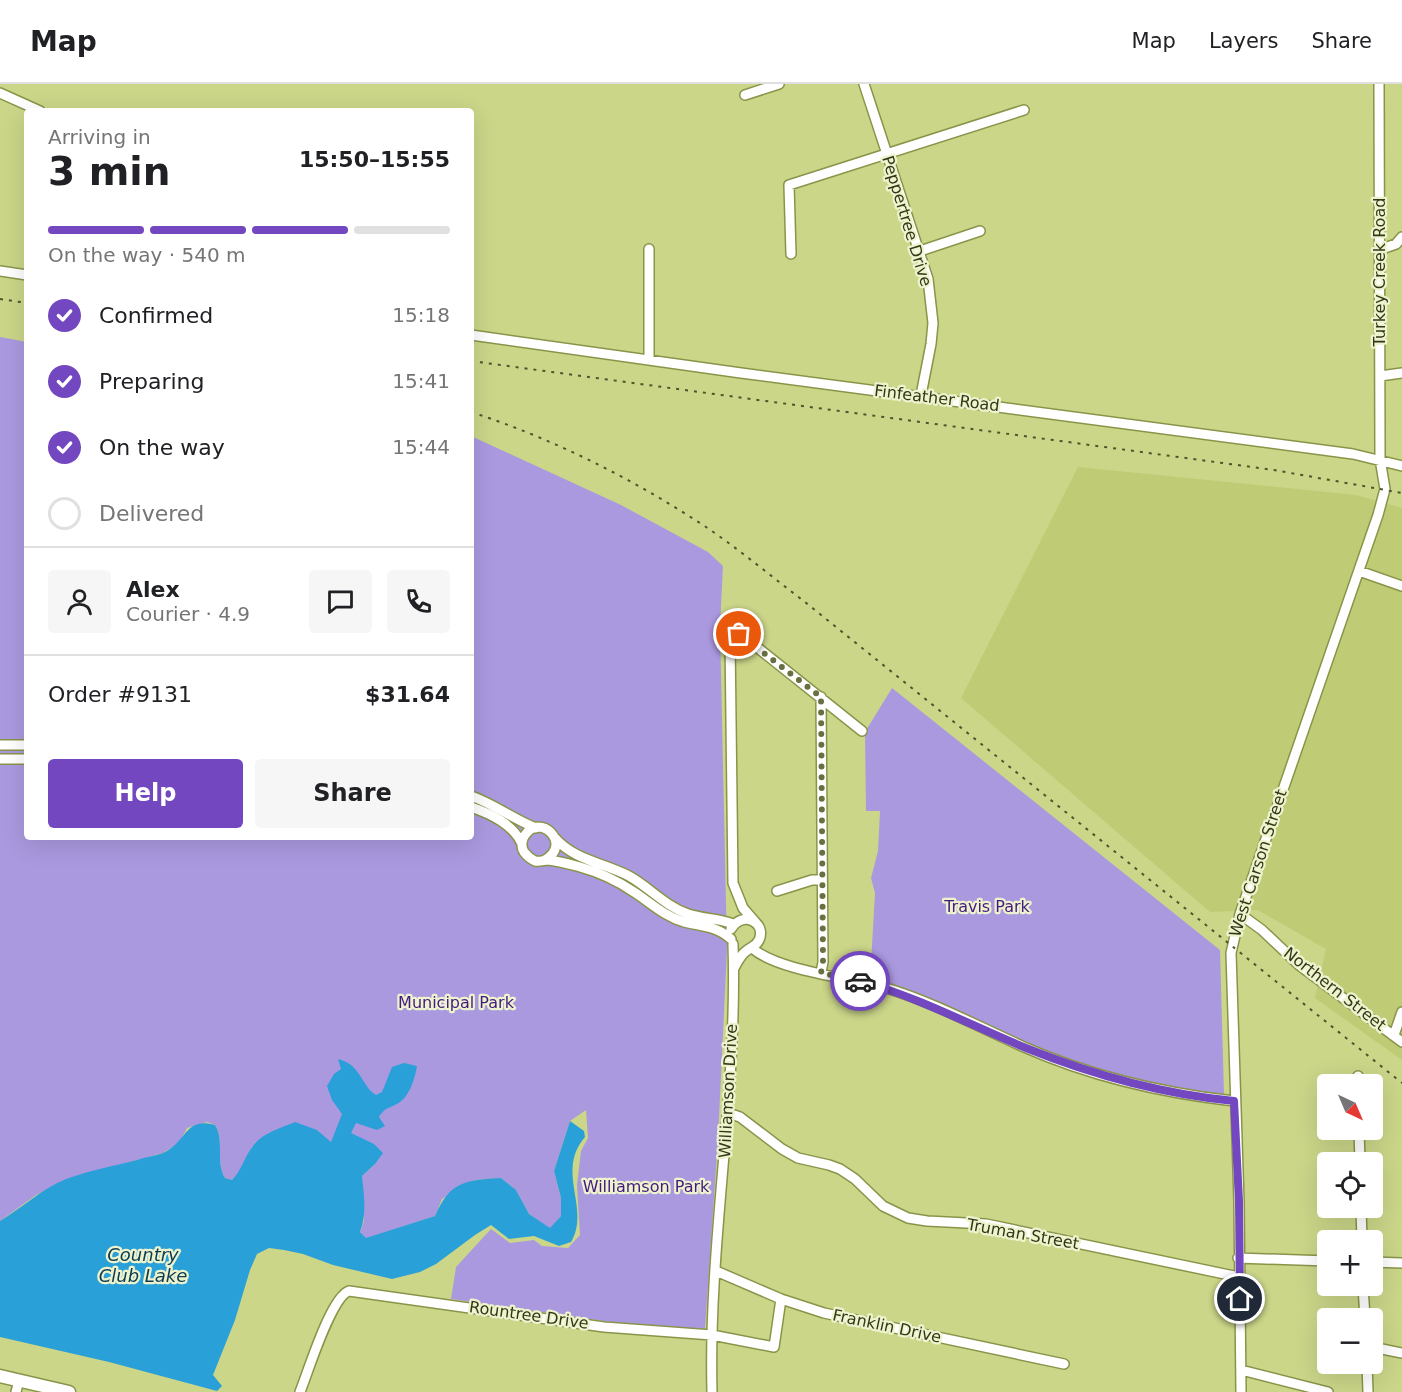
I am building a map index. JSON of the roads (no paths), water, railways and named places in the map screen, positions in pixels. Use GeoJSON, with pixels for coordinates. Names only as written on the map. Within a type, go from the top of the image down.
{"type":"FeatureCollection","features":[{"type":"Feature","properties":{"kind":"main road"},"geometry":{"type":"LineString","coordinates":[[0,1376],[18,1386],[69,1392]]}},
{"type":"Feature","properties":{"kind":"street"},"geometry":{"type":"LineString","coordinates":[[744,95],[779,84]]}},
{"type":"Feature","properties":{"kind":"street","name":"Peppertree Drive"},"geometry":{"type":"LineString","coordinates":[[864,84],[928,279],[933,323],[921,395]]}},
{"type":"Feature","properties":{"kind":"street","name":"Turkey Creek Road"},"geometry":{"type":"LineString","coordinates":[[1379,84],[1380,459]]}},
{"type":"Feature","properties":{"kind":"street"},"geometry":{"type":"LineString","coordinates":[[0,93],[32,108]]}},
{"type":"Feature","properties":{"kind":"street"},"geometry":{"type":"LineString","coordinates":[[791,254],[789,185],[1024,110]]}},
{"type":"Feature","properties":{"kind":"street"},"geometry":{"type":"LineString","coordinates":[[920,251],[980,231]]}},
{"type":"Feature","properties":{"kind":"street"},"geometry":{"type":"LineString","coordinates":[[1379,250],[1396,244],[1402,237]]}},
{"type":"Feature","properties":{"kind":"street"},"geometry":{"type":"LineString","coordinates":[[649,249],[649,358]]}},
{"type":"Feature","properties":{"kind":"street"},"geometry":{"type":"LineString","coordinates":[[0,271],[24,274]]}},
{"type":"Feature","properties":{"kind":"street","name":"Finfeather Road"},"geometry":{"type":"LineString","coordinates":[[474,335],[1341,452],[1380,459],[1402,466]]}},
{"type":"Feature","properties":{"kind":"street"},"geometry":{"type":"LineString","coordinates":[[1380,376],[1402,374]]}},
{"type":"Feature","properties":{"kind":"street","name":"West Carson Street"},"geometry":{"type":"LineString","coordinates":[[1241,1392],[1239,1201],[1231,953],[1240,914],[1378,515],[1385,489],[1380,459]]}},
{"type":"Feature","properties":{"kind":"street"},"geometry":{"type":"LineString","coordinates":[[1359,571],[1402,586]]}},
{"type":"Feature","properties":{"kind":"street"},"geometry":{"type":"LineString","coordinates":[[777,960],[768,951],[761,931],[738,899],[732,883],[730,639],[735,634],[743,636],[862,731]]}},
{"type":"Feature","properties":{"kind":"street"},"geometry":{"type":"LineString","coordinates":[[821,697],[823,962],[821,973]]}},
{"type":"Feature","properties":{"kind":"street"},"geometry":{"type":"LineString","coordinates":[[0,745],[24,745]]}},
{"type":"Feature","properties":{"kind":"street"},"geometry":{"type":"LineString","coordinates":[[0,759],[24,759]]}},
{"type":"Feature","properties":{"kind":"street"},"geometry":{"type":"LineString","coordinates":[[474,797],[492,803],[524,824],[547,829],[567,850],[627,875],[672,906],[688,914],[735,923],[747,919],[756,923]]}},
{"type":"Feature","properties":{"kind":"street"},"geometry":{"type":"LineString","coordinates":[[474,808],[510,826],[518,834],[525,854],[529,858],[562,862],[596,873],[623,885],[660,911],[684,922],[716,929],[737,947],[749,949],[795,967],[887,988],[1026,1048],[1087,1071],[1169,1092],[1234,1101]]}},
{"type":"Feature","properties":{"kind":"street"},"geometry":{"type":"LineString","coordinates":[[522,844],[526,833],[536,828]]}},
{"type":"Feature","properties":{"kind":"street"},"geometry":{"type":"LineString","coordinates":[[545,860],[553,853],[555,837]]}},
{"type":"Feature","properties":{"kind":"street"},"geometry":{"type":"LineString","coordinates":[[777,891],[812,879],[822,880]]}},
{"type":"Feature","properties":{"kind":"street"},"geometry":{"type":"LineString","coordinates":[[732,941],[730,934],[735,923],[738,899]]}},
{"type":"Feature","properties":{"kind":"street","name":"Northern Street"},"geometry":{"type":"LineString","coordinates":[[1240,914],[1262,930],[1299,965],[1402,1042]]}},
{"type":"Feature","properties":{"kind":"street"},"geometry":{"type":"LineString","coordinates":[[733,971],[761,936]]}},
{"type":"Feature","properties":{"kind":"street","name":"Williamson Drive"},"geometry":{"type":"LineString","coordinates":[[712,1392],[712,1335],[728,1113],[732,941]]}},
{"type":"Feature","properties":{"kind":"street"},"geometry":{"type":"LineString","coordinates":[[1394,1035],[1402,1012]]}},
{"type":"Feature","properties":{"kind":"street","name":"Truman Street"},"geometry":{"type":"LineString","coordinates":[[728,1113],[740,1117],[782,1149],[798,1158],[840,1169],[855,1179],[883,1206],[908,1218],[986,1224],[1239,1277]]}},
{"type":"Feature","properties":{"kind":"street"},"geometry":{"type":"LineString","coordinates":[[1238,1258],[1317,1261]]}},
{"type":"Feature","properties":{"kind":"street"},"geometry":{"type":"LineString","coordinates":[[1383,1262],[1402,1263]]}},
{"type":"Feature","properties":{"kind":"street","name":"Franklin Drive"},"geometry":{"type":"LineString","coordinates":[[716,1271],[781,1299],[824,1313],[1064,1364]]}},
{"type":"Feature","properties":{"kind":"street","name":"Rountree Drive"},"geometry":{"type":"LineString","coordinates":[[300,1392],[333,1307],[343,1293],[349,1291],[604,1327],[712,1335],[774,1347],[781,1299]]}},
{"type":"Feature","properties":{"kind":"street"},"geometry":{"type":"LineString","coordinates":[[1383,1349],[1402,1353]]}},
{"type":"Feature","properties":{"kind":"street"},"geometry":{"type":"LineString","coordinates":[[1241,1370],[1328,1392]]}},
{"type":"Feature","properties":{"kind":"street"},"geometry":{"type":"LineString","coordinates":[[1367,1374],[1368,1392]]}},
{"type":"Feature","properties":{"kind":"water","name":"Country Club Lake"},"geometry":{"type":"Polygon","coordinates":[[[338,1059],[352,1066],[367,1087],[376,1095],[382,1092],[392,1067],[404,1063],[417,1066],[407,1095],[379,1117],[385,1126],[377,1130],[356,1123],[351,1133],[374,1144],[383,1153],[362,1176],[364,1212],[360,1232],[366,1238],[435,1216],[447,1196],[460,1185],[478,1180],[501,1178],[516,1190],[529,1214],[550,1228],[561,1216],[561,1198],[554,1171],[570,1121],[584,1131],[585,1137],[577,1150],[573,1163],[577,1216],[576,1229],[571,1242],[559,1246],[534,1236],[509,1239],[491,1225],[436,1264],[420,1272],[392,1279],[333,1265],[303,1254],[269,1248],[257,1254],[250,1270],[235,1320],[213,1375],[222,1386],[217,1391],[109,1362],[0,1337],[0,1221],[48,1188],[66,1179],[163,1153],[198,1124],[215,1125],[218,1131],[222,1171],[225,1178],[232,1180],[257,1141],[272,1131],[295,1122],[317,1130],[331,1142],[342,1114],[332,1100],[327,1086],[334,1074],[341,1069],[338,1059]]]}},
{"type":"Feature","properties":{"kind":"railway"},"geometry":{"type":"LineString","coordinates":[[0,299],[24,303]]}},
{"type":"Feature","properties":{"kind":"railway"},"geometry":{"type":"LineString","coordinates":[[474,361],[1274,470],[1402,493]]}},
{"type":"Feature","properties":{"kind":"railway"},"geometry":{"type":"LineString","coordinates":[[474,413],[563,448],[621,477],[678,509],[744,554],[1402,1083]]}},
{"type":"Feature","properties":{"kind":"park label","name":"Travis Park"},"geometry":{"type":"Point","coordinates":[987,906]}},
{"type":"Feature","properties":{"kind":"park label","name":"Municipal Park"},"geometry":{"type":"Point","coordinates":[456,1002]}},
{"type":"Feature","properties":{"kind":"park label","name":"Williamson Park"},"geometry":{"type":"Point","coordinates":[646,1186]}}]}
